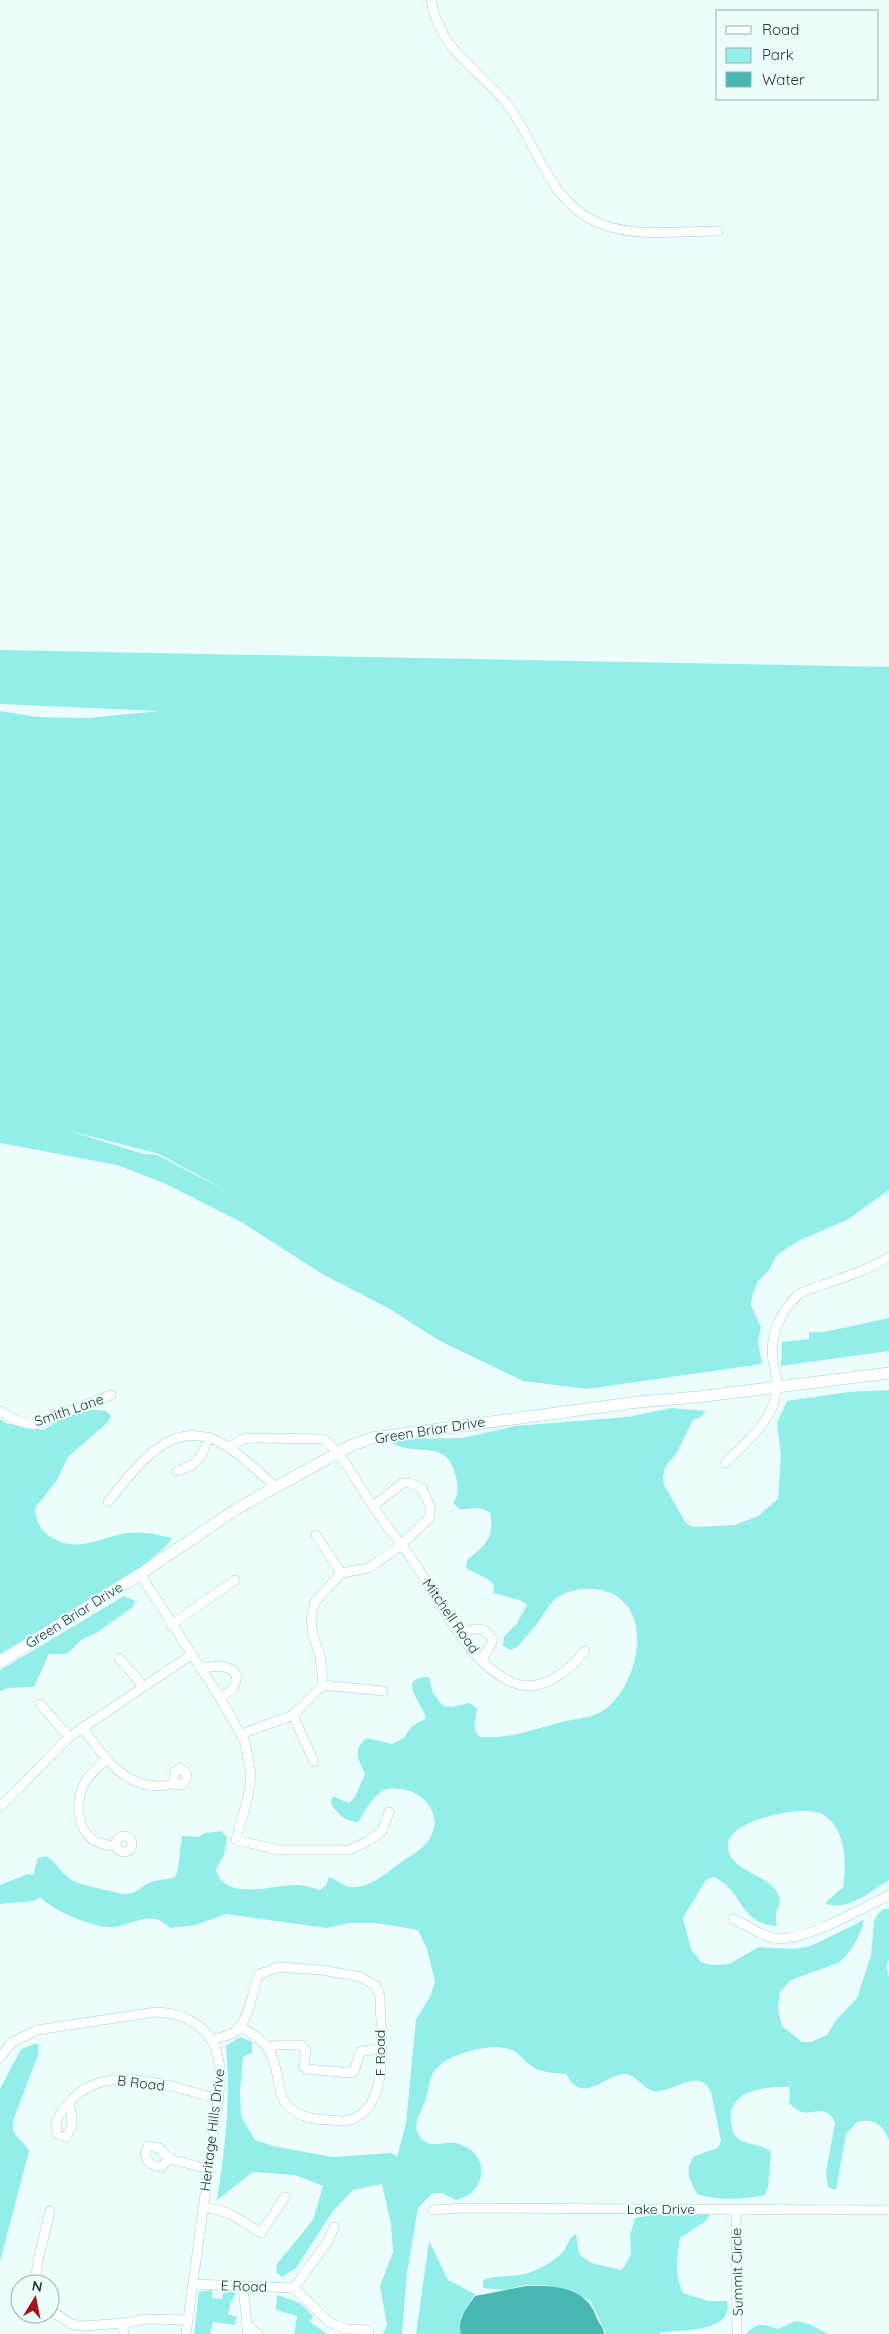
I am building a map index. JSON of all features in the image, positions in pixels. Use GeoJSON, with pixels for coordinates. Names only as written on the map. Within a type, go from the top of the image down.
{"type":"FeatureCollection","features":[{"type":"Feature","properties":{"kind":"street"},"geometry":{"type":"LineString","coordinates":[[431,0],[438,23],[447,40],[507,104],[549,176],[572,206],[603,225],[622,230],[718,231]]}},
{"type":"Feature","properties":{"kind":"street"},"geometry":{"type":"LineString","coordinates":[[725,1463],[761,1428],[769,1414],[777,1386],[772,1358],[772,1344],[782,1316],[790,1304],[800,1293],[869,1268],[889,1257]]}},
{"type":"Feature","properties":{"kind":"street","name":"Green Briar Drive"},"geometry":{"type":"LineString","coordinates":[[0,1662],[140,1574],[238,1508],[350,1446],[372,1438],[454,1426],[889,1373]]}},
{"type":"Feature","properties":{"kind":"street","name":"Smith Lane"},"geometry":{"type":"LineString","coordinates":[[0,1411],[17,1422],[34,1425],[111,1395]]}},
{"type":"Feature","properties":{"kind":"street"},"geometry":{"type":"LineString","coordinates":[[108,1502],[138,1465],[161,1444],[187,1435],[209,1437],[229,1448],[276,1487]]}},
{"type":"Feature","properties":{"kind":"street"},"geometry":{"type":"LineString","coordinates":[[177,1471],[194,1465],[203,1454],[209,1437]]}},
{"type":"Feature","properties":{"kind":"street"},"geometry":{"type":"LineString","coordinates":[[229,1448],[245,1438],[324,1439],[340,1453]]}},
{"type":"Feature","properties":{"kind":"street","name":"Mitchell Road"},"geometry":{"type":"LineString","coordinates":[[340,1453],[373,1506],[461,1635],[482,1660],[502,1676],[517,1684],[530,1686],[564,1674],[585,1652]]}},
{"type":"Feature","properties":{"kind":"street"},"geometry":{"type":"LineString","coordinates":[[323,1684],[320,1656],[313,1634],[311,1618],[315,1602],[341,1573],[369,1568],[401,1545],[429,1518],[431,1509],[422,1488],[410,1483],[403,1483],[373,1506]]}},
{"type":"Feature","properties":{"kind":"street"},"geometry":{"type":"LineString","coordinates":[[316,1535],[341,1573]]}},
{"type":"Feature","properties":{"kind":"street"},"geometry":{"type":"LineString","coordinates":[[140,1574],[191,1656],[220,1698],[242,1737],[251,1774],[248,1797],[236,1836],[239,1842],[279,1850],[349,1850],[368,1841],[382,1831],[389,1812]]}},
{"type":"Feature","properties":{"kind":"street"},"geometry":{"type":"LineString","coordinates":[[171,1624],[235,1580]]}},
{"type":"Feature","properties":{"kind":"street"},"geometry":{"type":"LineString","coordinates":[[461,1635],[476,1628],[483,1629],[489,1634],[493,1640],[482,1660]]}},
{"type":"Feature","properties":{"kind":"street"},"geometry":{"type":"LineString","coordinates":[[0,1807],[69,1737],[191,1656]]}},
{"type":"Feature","properties":{"kind":"street"},"geometry":{"type":"LineString","coordinates":[[119,1658],[144,1687]]}},
{"type":"Feature","properties":{"kind":"street"},"geometry":{"type":"LineString","coordinates":[[200,1668],[227,1666],[233,1670],[237,1678],[233,1689],[220,1698]]}},
{"type":"Feature","properties":{"kind":"street"},"geometry":{"type":"LineString","coordinates":[[323,1684],[383,1691]]}},
{"type":"Feature","properties":{"kind":"street"},"geometry":{"type":"LineString","coordinates":[[242,1737],[247,1732],[293,1714],[323,1684]]}},
{"type":"Feature","properties":{"kind":"street"},"geometry":{"type":"LineString","coordinates":[[40,1704],[69,1737]]}},
{"type":"Feature","properties":{"kind":"street"},"geometry":{"type":"LineString","coordinates":[[293,1714],[314,1762]]}},
{"type":"Feature","properties":{"kind":"street"},"geometry":{"type":"LineString","coordinates":[[82,1727],[106,1759],[118,1771],[134,1782],[148,1786],[174,1784]]}},
{"type":"Feature","properties":{"kind":"street"},"geometry":{"type":"LineString","coordinates":[[106,1759],[87,1779],[81,1792],[79,1816],[83,1828],[99,1843],[116,1846]]}},
{"type":"Feature","properties":{"kind":"street"},"geometry":{"type":"LineString","coordinates":[[734,1920],[773,1938],[790,1938],[839,1920],[889,1894]]}},
{"type":"Feature","properties":{"kind":"street","name":"F Road"},"geometry":{"type":"LineString","coordinates":[[240,2026],[258,1975],[268,1969],[278,1967],[322,1970],[361,1977],[376,1986],[380,1996],[380,2082],[375,2098],[362,2115],[348,2121],[320,2120],[302,2116],[288,2106],[280,2094],[269,2047]]}},
{"type":"Feature","properties":{"kind":"street","name":"Heritage Hills Drive"},"geometry":{"type":"LineString","coordinates":[[0,2058],[11,2043],[37,2030],[156,2012],[185,2016],[196,2023],[211,2040],[220,2062],[219,2098],[186,2334]]}},
{"type":"Feature","properties":{"kind":"street"},"geometry":{"type":"LineString","coordinates":[[211,2040],[236,2032],[240,2026],[262,2040],[269,2047],[276,2045],[301,2046],[306,2050],[304,2067],[306,2069],[350,2073],[354,2072],[360,2052],[380,2048]]}},
{"type":"Feature","properties":{"kind":"street","name":"B Road"},"geometry":{"type":"LineString","coordinates":[[69,2102],[75,2095],[95,2083],[114,2079],[151,2082],[219,2098]]}},
{"type":"Feature","properties":{"kind":"street"},"geometry":{"type":"LineString","coordinates":[[170,2159],[208,2169]]}},
{"type":"Feature","properties":{"kind":"street"},"geometry":{"type":"LineString","coordinates":[[203,2207],[228,2213],[261,2233],[285,2197]]}},
{"type":"Feature","properties":{"kind":"street","name":"Lake Drive"},"geometry":{"type":"LineString","coordinates":[[432,2210],[464,2208],[889,2210]]}},
{"type":"Feature","properties":{"kind":"street","name":"Summit Circle"},"geometry":{"type":"LineString","coordinates":[[736,2210],[737,2334]]}},
{"type":"Feature","properties":{"kind":"street"},"geometry":{"type":"LineString","coordinates":[[36,2274],[50,2211]]}},
{"type":"Feature","properties":{"kind":"street"},"geometry":{"type":"LineString","coordinates":[[334,2227],[328,2241],[294,2288],[313,2304],[328,2322],[346,2329],[369,2330],[369,2334]]}},
{"type":"Feature","properties":{"kind":"street","name":"E Road"},"geometry":{"type":"LineString","coordinates":[[193,2284],[294,2288]]}},
{"type":"Feature","properties":{"kind":"street"},"geometry":{"type":"LineString","coordinates":[[243,2287],[247,2330],[258,2334]]}},
{"type":"Feature","properties":{"kind":"street"},"geometry":{"type":"LineString","coordinates":[[60,2317],[71,2324],[102,2326],[145,2319],[188,2320]]}},
{"type":"Feature","properties":{"kind":"street"},"geometry":{"type":"LineString","coordinates":[[122,2324],[124,2334]]}},
{"type":"Feature","properties":{"kind":"green space"},"geometry":{"type":"Polygon","coordinates":[[[0,650],[889,667],[889,1190],[847,1220],[798,1241],[777,1255],[769,1270],[758,1281],[751,1305],[761,1327],[758,1342],[762,1364],[587,1389],[523,1381],[440,1341],[388,1308],[324,1275],[241,1222],[164,1183],[117,1165],[0,1143],[0,711],[37,717],[87,718],[160,711],[0,704],[0,650]],[[70,1131],[140,1153],[157,1155],[229,1192],[159,1154],[70,1131]]]}},
{"type":"Feature","properties":{"kind":"green space"},"geometry":{"type":"Polygon","coordinates":[[[889,1318],[889,1351],[781,1366],[782,1342],[809,1339],[809,1332],[824,1332],[889,1318]]]}},
{"type":"Feature","properties":{"kind":"green space"},"geometry":{"type":"Polygon","coordinates":[[[889,1390],[889,1880],[850,1903],[833,1905],[825,1903],[843,1887],[845,1867],[843,1847],[836,1828],[822,1814],[813,1811],[784,1813],[768,1816],[740,1828],[731,1836],[728,1845],[730,1854],[735,1862],[775,1889],[780,1900],[776,1916],[777,1926],[755,1920],[730,1890],[714,1877],[706,1880],[683,1918],[691,1949],[702,1963],[713,1965],[729,1964],[759,1947],[794,1949],[811,1946],[864,1920],[855,1944],[843,1959],[838,1963],[791,1980],[780,1992],[778,2009],[782,2026],[802,2042],[811,2042],[827,2035],[836,2020],[857,1998],[871,1955],[874,1922],[877,1915],[883,1909],[889,1909],[889,1960],[886,1966],[889,1976],[889,2140],[877,2124],[868,2121],[857,2122],[846,2134],[836,2190],[828,2187],[826,2172],[835,2123],[831,2117],[828,2113],[823,2112],[799,2111],[789,2103],[789,2087],[759,2089],[741,2096],[735,2103],[732,2111],[731,2125],[734,2134],[739,2139],[763,2147],[771,2152],[768,2187],[765,2195],[749,2198],[713,2198],[697,2194],[688,2171],[694,2156],[718,2148],[721,2141],[711,2092],[701,2081],[688,2082],[660,2091],[654,2091],[645,2087],[633,2077],[623,2074],[593,2087],[579,2088],[572,2083],[566,2074],[536,2069],[513,2050],[500,2048],[479,2049],[457,2055],[439,2066],[433,2073],[418,2118],[417,2132],[424,2141],[432,2144],[455,2143],[464,2146],[476,2154],[480,2162],[481,2175],[475,2189],[465,2197],[456,2200],[442,2193],[433,2193],[418,2208],[407,2273],[402,2334],[383,2334],[387,2325],[380,2286],[393,2252],[391,2224],[382,2184],[353,2190],[333,2211],[296,2268],[282,2277],[276,2272],[277,2264],[313,2220],[323,2186],[295,2175],[253,2172],[217,2200],[226,2123],[228,2085],[226,2046],[240,2037],[252,2042],[252,2053],[243,2057],[240,2090],[241,2116],[255,2140],[273,2146],[332,2157],[392,2153],[397,2157],[406,2123],[416,2019],[430,1997],[435,1982],[427,1949],[418,1930],[376,1923],[350,1923],[326,1928],[226,1914],[196,1925],[170,1928],[156,1919],[143,1919],[115,1927],[107,1927],[75,1918],[54,1908],[40,1897],[34,1901],[0,1904],[0,1885],[28,1874],[33,1875],[38,1858],[46,1856],[65,1875],[76,1882],[122,1894],[132,1893],[151,1882],[175,1877],[178,1869],[182,1836],[198,1837],[205,1833],[222,1831],[227,1838],[224,1855],[216,1869],[220,1879],[228,1885],[237,1888],[260,1889],[296,1885],[320,1890],[326,1885],[329,1877],[346,1886],[353,1887],[367,1884],[381,1877],[428,1841],[434,1827],[432,1811],[422,1798],[407,1790],[392,1788],[380,1792],[358,1822],[342,1817],[331,1804],[332,1796],[349,1803],[355,1797],[365,1774],[358,1755],[359,1746],[362,1742],[367,1738],[392,1744],[404,1738],[411,1727],[426,1718],[414,1693],[413,1681],[429,1677],[433,1693],[443,1706],[452,1707],[469,1703],[477,1708],[475,1730],[480,1737],[500,1737],[520,1733],[591,1716],[608,1707],[620,1693],[629,1676],[635,1658],[637,1639],[635,1621],[627,1606],[614,1595],[595,1589],[571,1591],[552,1602],[517,1647],[510,1650],[503,1646],[504,1637],[517,1623],[527,1605],[520,1600],[493,1593],[494,1585],[489,1580],[466,1568],[467,1560],[484,1545],[490,1535],[490,1513],[479,1508],[459,1509],[453,1503],[458,1491],[456,1477],[452,1465],[446,1457],[439,1453],[402,1447],[392,1443],[399,1439],[462,1438],[515,1426],[628,1417],[672,1408],[706,1411],[701,1417],[693,1420],[676,1454],[665,1467],[664,1485],[686,1523],[693,1527],[735,1525],[758,1516],[778,1499],[781,1455],[777,1423],[787,1401],[848,1392],[889,1390]]]}},
{"type":"Feature","properties":{"kind":"green space"},"geometry":{"type":"Polygon","coordinates":[[[84,1409],[106,1411],[111,1416],[108,1422],[68,1457],[57,1480],[35,1508],[42,1530],[54,1539],[73,1544],[82,1544],[135,1533],[172,1538],[163,1549],[121,1581],[0,1654],[0,1419],[5,1423],[43,1430],[75,1411],[84,1409]]]}},
{"type":"Feature","properties":{"kind":"green space"},"geometry":{"type":"Polygon","coordinates":[[[124,1596],[135,1601],[134,1606],[98,1632],[81,1640],[67,1654],[49,1654],[34,1687],[8,1688],[0,1691],[0,1670],[124,1596]]]}},
{"type":"Feature","properties":{"kind":"green space"},"geometry":{"type":"Polygon","coordinates":[[[38,2043],[39,2052],[13,2121],[16,2135],[29,2151],[0,2262],[0,2089],[21,2049],[38,2043]]]}},
{"type":"Feature","properties":{"kind":"green space"},"geometry":{"type":"Polygon","coordinates":[[[710,2214],[706,2221],[680,2238],[677,2266],[678,2279],[683,2293],[708,2301],[727,2301],[727,2312],[714,2325],[691,2330],[658,2333],[661,2334],[606,2334],[590,2300],[546,2285],[525,2285],[505,2290],[483,2288],[483,2280],[530,2273],[546,2264],[563,2252],[569,2240],[576,2234],[579,2254],[591,2263],[622,2270],[631,2254],[630,2235],[635,2218],[652,2215],[710,2214]]]}},
{"type":"Feature","properties":{"kind":"green space"},"geometry":{"type":"Polygon","coordinates":[[[429,2241],[448,2280],[475,2294],[461,2318],[463,2334],[416,2334],[429,2241]]]}},
{"type":"Feature","properties":{"kind":"green space"},"geometry":{"type":"Polygon","coordinates":[[[212,2290],[212,2298],[222,2299],[224,2290],[236,2293],[228,2314],[237,2317],[235,2325],[213,2322],[210,2334],[194,2334],[199,2292],[212,2290]]]}},
{"type":"Feature","properties":{"kind":"green space"},"geometry":{"type":"Polygon","coordinates":[[[277,2295],[300,2303],[313,2316],[310,2322],[327,2334],[294,2334],[297,2316],[276,2310],[277,2295]]]}},
{"type":"Feature","properties":{"kind":"green space"},"geometry":{"type":"Polygon","coordinates":[[[796,2321],[811,2325],[828,2334],[746,2334],[754,2327],[760,2325],[778,2329],[796,2321]]]}},
{"type":"Feature","properties":{"kind":"water"},"geometry":{"type":"Polygon","coordinates":[[[526,2286],[557,2287],[577,2294],[591,2306],[604,2334],[461,2334],[460,2323],[466,2309],[475,2296],[526,2286]]]}}]}
